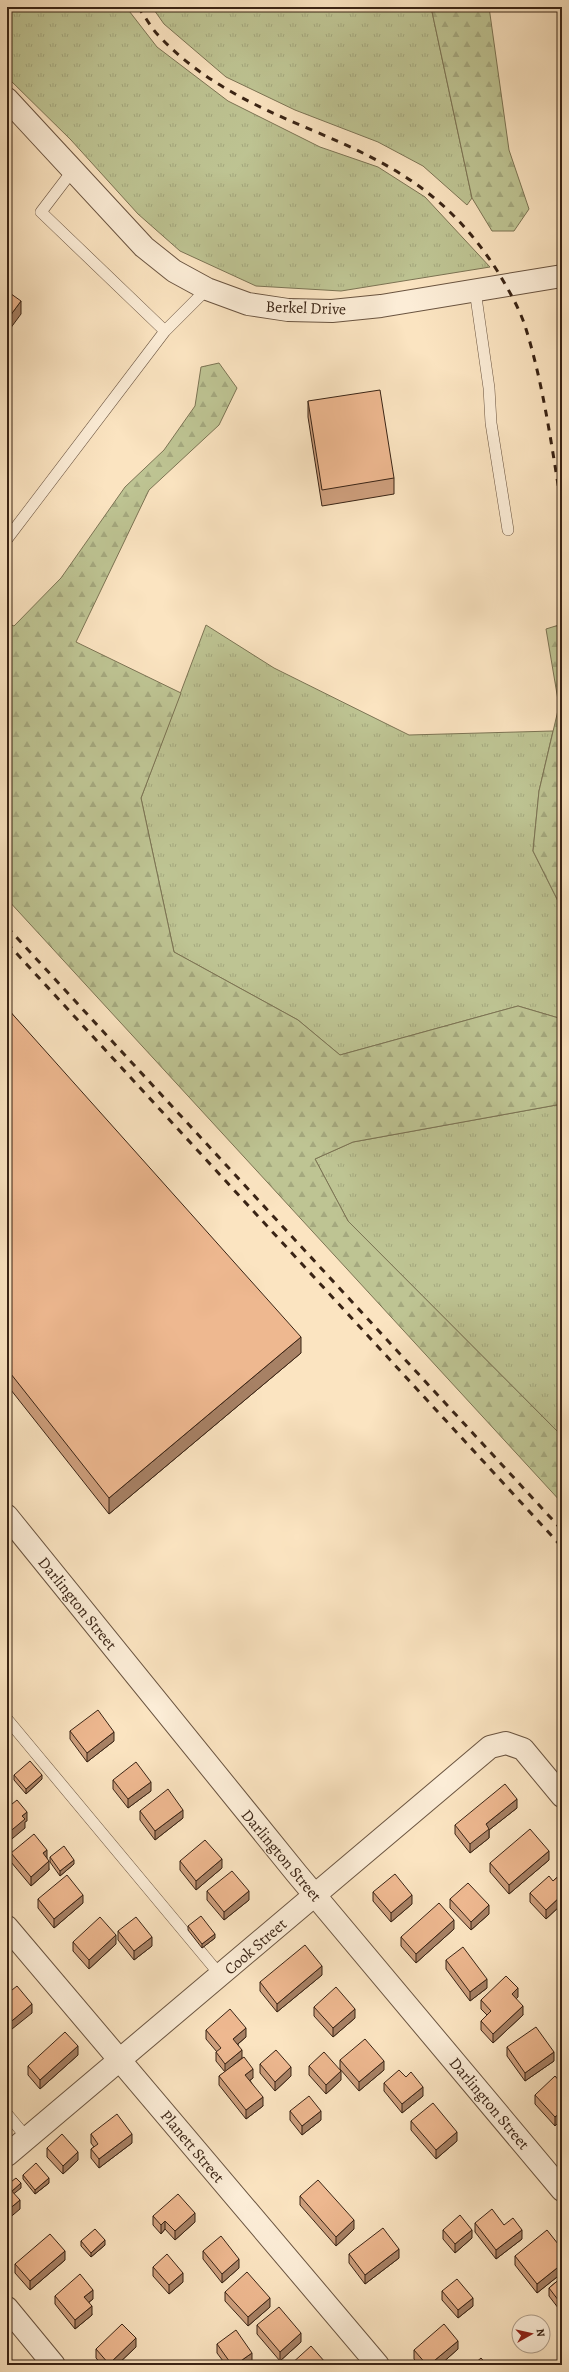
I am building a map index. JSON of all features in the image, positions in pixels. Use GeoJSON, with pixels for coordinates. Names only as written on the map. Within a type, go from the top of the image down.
{"type":"FeatureCollection","features":[{"type":"Feature","properties":{"kind":"street","name":"Berkel Drive"},"geometry":{"type":"LineString","coordinates":[[7,99],[144,247],[174,271],[207,288],[248,304],[288,310],[332,311],[381,306],[562,276]]}},
{"type":"Feature","properties":{"kind":"street","name":"Darlington Street"},"geometry":{"type":"LineString","coordinates":[[7,1516],[314,1894],[562,2190]]}},
{"type":"Feature","properties":{"kind":"street","name":"Cook Street"},"geometry":{"type":"LineString","coordinates":[[7,2155],[221,1976],[314,1894],[490,1747],[506,1744],[523,1749],[562,1796]]}},
{"type":"Feature","properties":{"kind":"street","name":"Planett Street"},"geometry":{"type":"LineString","coordinates":[[7,1927],[378,2365]]}},
{"type":"Feature","properties":{"kind":"street"},"geometry":{"type":"LineString","coordinates":[[7,2308],[54,2365]]}},
{"type":"Feature","properties":{"kind":"lane"},"geometry":{"type":"LineString","coordinates":[[73,170],[41,212],[165,331]]}},
{"type":"Feature","properties":{"kind":"lane"},"geometry":{"type":"LineString","coordinates":[[7,539],[165,331],[207,288]]}},
{"type":"Feature","properties":{"kind":"lane"},"geometry":{"type":"LineString","coordinates":[[475,290],[489,388],[491,423],[508,530]]}},
{"type":"Feature","properties":{"kind":"lane"},"geometry":{"type":"LineString","coordinates":[[7,1719],[221,1976]]}},
{"type":"Feature","properties":{"kind":"lane"},"geometry":{"type":"LineString","coordinates":[[7,2114],[27,2138]]}},
{"type":"Feature","properties":{"kind":"green space"},"geometry":{"type":"Polygon","coordinates":[[[7,7],[126,7],[157,47],[228,101],[320,147],[378,167],[425,197],[490,267],[341,291],[256,286],[180,251],[138,214],[71,140],[7,77],[7,7]]]}},
{"type":"Feature","properties":{"kind":"green space"},"geometry":{"type":"Polygon","coordinates":[[[152,7],[431,7],[472,198],[467,205],[423,166],[378,142],[295,110],[226,77],[164,24],[152,7]]]}},
{"type":"Feature","properties":{"kind":"green space"},"geometry":{"type":"Polygon","coordinates":[[[431,7],[489,7],[509,150],[529,209],[514,231],[492,231],[472,198],[431,7]]]}},
{"type":"Feature","properties":{"kind":"green space"},"geometry":{"type":"Polygon","coordinates":[[[219,363],[237,388],[219,425],[149,490],[76,642],[181,693],[141,798],[174,952],[298,1020],[340,1055],[518,1006],[562,1019],[562,1104],[353,1142],[315,1159],[348,1221],[562,1436],[562,1503],[7,899],[7,623],[14,626],[61,578],[125,487],[164,450],[195,406],[201,367],[219,363]]]}},
{"type":"Feature","properties":{"kind":"green space"},"geometry":{"type":"Polygon","coordinates":[[[562,624],[562,909],[533,851],[539,791],[559,706],[546,629],[562,624]]]}},
{"type":"Feature","properties":{"kind":"green space"},"geometry":{"type":"Polygon","coordinates":[[[206,625],[274,668],[409,735],[553,731],[539,791],[533,851],[562,909],[562,1019],[518,1006],[340,1055],[298,1020],[174,952],[141,798],[206,625]]]}},
{"type":"Feature","properties":{"kind":"green space"},"geometry":{"type":"Polygon","coordinates":[[[562,1104],[562,1436],[348,1221],[315,1159],[353,1142],[562,1104]]]}},
{"type":"Feature","properties":{"kind":"building"},"geometry":{"type":"Polygon","coordinates":[[[7,291],[21,301],[7,320],[7,291]]]}},
{"type":"Feature","properties":{"kind":"building"},"geometry":{"type":"Polygon","coordinates":[[[380,390],[394,478],[322,490],[308,401],[380,390]]]}},
{"type":"Feature","properties":{"kind":"building"},"geometry":{"type":"Polygon","coordinates":[[[7,1008],[301,1337],[109,1498],[7,1369],[7,1008]]]}},
{"type":"Feature","properties":{"kind":"building"},"geometry":{"type":"Polygon","coordinates":[[[98,1710],[114,1732],[87,1753],[70,1731],[98,1710]]]}},
{"type":"Feature","properties":{"kind":"building"},"geometry":{"type":"Polygon","coordinates":[[[30,1761],[42,1775],[26,1789],[14,1775],[30,1761]]]}},
{"type":"Feature","properties":{"kind":"building"},"geometry":{"type":"Polygon","coordinates":[[[136,1762],[151,1782],[128,1799],[113,1780],[136,1762]]]}},
{"type":"Feature","properties":{"kind":"building"},"geometry":{"type":"Polygon","coordinates":[[[505,1784],[517,1799],[486,1824],[489,1829],[470,1844],[455,1825],[505,1784]]]}},
{"type":"Feature","properties":{"kind":"building"},"geometry":{"type":"Polygon","coordinates":[[[168,1789],[183,1810],[155,1831],[140,1811],[168,1789]]]}},
{"type":"Feature","properties":{"kind":"building"},"geometry":{"type":"Polygon","coordinates":[[[8,1799],[12,1804],[17,1800],[27,1812],[22,1816],[25,1819],[7,1834],[7,1800],[8,1799]]]}},
{"type":"Feature","properties":{"kind":"building"},"geometry":{"type":"Polygon","coordinates":[[[530,1829],[549,1851],[509,1885],[490,1863],[530,1829]]]}},
{"type":"Feature","properties":{"kind":"building"},"geometry":{"type":"Polygon","coordinates":[[[34,1834],[47,1850],[43,1853],[49,1861],[31,1877],[11,1853],[34,1834]]]}},
{"type":"Feature","properties":{"kind":"building"},"geometry":{"type":"Polygon","coordinates":[[[205,1840],[222,1859],[196,1881],[180,1861],[205,1840]]]}},
{"type":"Feature","properties":{"kind":"building"},"geometry":{"type":"Polygon","coordinates":[[[64,1846],[74,1860],[60,1871],[50,1857],[64,1846]]]}},
{"type":"Feature","properties":{"kind":"building"},"geometry":{"type":"Polygon","coordinates":[[[232,1871],[249,1891],[224,1912],[207,1891],[232,1871]]]}},
{"type":"Feature","properties":{"kind":"building"},"geometry":{"type":"Polygon","coordinates":[[[562,1873],[562,1895],[546,1910],[530,1893],[549,1876],[553,1881],[562,1873]]]}},
{"type":"Feature","properties":{"kind":"building"},"geometry":{"type":"Polygon","coordinates":[[[395,1874],[412,1895],[391,1913],[373,1892],[395,1874]]]}},
{"type":"Feature","properties":{"kind":"building"},"geometry":{"type":"Polygon","coordinates":[[[67,1875],[83,1895],[54,1919],[38,1899],[67,1875]]]}},
{"type":"Feature","properties":{"kind":"building"},"geometry":{"type":"Polygon","coordinates":[[[468,1883],[489,1905],[471,1922],[450,1899],[468,1883]]]}},
{"type":"Feature","properties":{"kind":"building"},"geometry":{"type":"Polygon","coordinates":[[[439,1903],[454,1920],[416,1954],[401,1937],[439,1903]]]}},
{"type":"Feature","properties":{"kind":"building"},"geometry":{"type":"Polygon","coordinates":[[[201,1916],[215,1934],[202,1944],[188,1926],[201,1916]]]}},
{"type":"Feature","properties":{"kind":"building"},"geometry":{"type":"Polygon","coordinates":[[[100,1917],[116,1935],[89,1960],[73,1942],[100,1917]]]}},
{"type":"Feature","properties":{"kind":"building"},"geometry":{"type":"Polygon","coordinates":[[[136,1917],[152,1937],[134,1951],[118,1931],[136,1917]]]}},
{"type":"Feature","properties":{"kind":"building"},"geometry":{"type":"Polygon","coordinates":[[[305,1945],[322,1966],[277,2004],[260,1982],[305,1945]]]}},
{"type":"Feature","properties":{"kind":"building"},"geometry":{"type":"Polygon","coordinates":[[[463,1947],[487,1979],[470,1992],[446,1960],[463,1947]]]}},
{"type":"Feature","properties":{"kind":"building"},"geometry":{"type":"Polygon","coordinates":[[[506,1976],[518,1988],[512,1994],[523,2006],[493,2034],[481,2021],[491,2011],[481,2000],[506,1976]]]}},
{"type":"Feature","properties":{"kind":"building"},"geometry":{"type":"Polygon","coordinates":[[[17,1986],[32,2004],[7,2025],[7,1994],[17,1986]]]}},
{"type":"Feature","properties":{"kind":"building"},"geometry":{"type":"Polygon","coordinates":[[[336,1987],[355,2009],[333,2028],[314,2007],[336,1987]]]}},
{"type":"Feature","properties":{"kind":"building"},"geometry":{"type":"Polygon","coordinates":[[[230,2009],[246,2028],[233,2039],[242,2050],[225,2064],[216,2052],[221,2048],[206,2030],[230,2009]]]}},
{"type":"Feature","properties":{"kind":"building"},"geometry":{"type":"Polygon","coordinates":[[[536,2027],[554,2052],[525,2073],[507,2047],[536,2027]]]}},
{"type":"Feature","properties":{"kind":"building"},"geometry":{"type":"Polygon","coordinates":[[[65,2032],[78,2046],[40,2080],[28,2066],[65,2032]]]}},
{"type":"Feature","properties":{"kind":"building"},"geometry":{"type":"Polygon","coordinates":[[[365,2039],[384,2061],[359,2082],[340,2060],[365,2039]]]}},
{"type":"Feature","properties":{"kind":"building"},"geometry":{"type":"Polygon","coordinates":[[[276,2050],[291,2067],[275,2082],[260,2064],[276,2050]]]}},
{"type":"Feature","properties":{"kind":"building"},"geometry":{"type":"Polygon","coordinates":[[[324,2052],[341,2071],[326,2085],[309,2066],[324,2052]]]}},
{"type":"Feature","properties":{"kind":"building"},"geometry":{"type":"Polygon","coordinates":[[[244,2057],[253,2069],[245,2075],[263,2097],[246,2110],[219,2076],[244,2057]]]}},
{"type":"Feature","properties":{"kind":"building"},"geometry":{"type":"Polygon","coordinates":[[[399,2070],[406,2077],[411,2072],[423,2087],[402,2104],[384,2083],[399,2070]]]}},
{"type":"Feature","properties":{"kind":"building"},"geometry":{"type":"Polygon","coordinates":[[[555,2076],[562,2084],[562,2111],[555,2117],[535,2095],[555,2076]]]}},
{"type":"Feature","properties":{"kind":"building"},"geometry":{"type":"Polygon","coordinates":[[[309,2096],[321,2111],[302,2126],[290,2111],[309,2096]]]}},
{"type":"Feature","properties":{"kind":"building"},"geometry":{"type":"Polygon","coordinates":[[[433,2103],[457,2132],[436,2150],[411,2121],[433,2103]]]}},
{"type":"Feature","properties":{"kind":"building"},"geometry":{"type":"Polygon","coordinates":[[[117,2114],[132,2134],[99,2159],[91,2149],[98,2144],[91,2134],[117,2114]]]}},
{"type":"Feature","properties":{"kind":"building"},"geometry":{"type":"Polygon","coordinates":[[[62,2134],[78,2152],[63,2166],[47,2148],[62,2134]]]}},
{"type":"Feature","properties":{"kind":"building"},"geometry":{"type":"Polygon","coordinates":[[[36,2163],[49,2178],[35,2190],[23,2175],[36,2163]]]}},
{"type":"Feature","properties":{"kind":"building"},"geometry":{"type":"Polygon","coordinates":[[[16,2178],[21,2183],[12,2191],[7,2187],[7,2185],[16,2178]]]}},
{"type":"Feature","properties":{"kind":"building"},"geometry":{"type":"Polygon","coordinates":[[[318,2180],[354,2220],[336,2237],[300,2196],[318,2180]]]}},
{"type":"Feature","properties":{"kind":"building"},"geometry":{"type":"Polygon","coordinates":[[[9,2188],[20,2200],[7,2211],[7,2190],[9,2188]]]}},
{"type":"Feature","properties":{"kind":"building"},"geometry":{"type":"Polygon","coordinates":[[[178,2194],[195,2213],[175,2231],[165,2221],[161,2225],[153,2216],[178,2194]]]}},
{"type":"Feature","properties":{"kind":"building"},"geometry":{"type":"Polygon","coordinates":[[[492,2209],[504,2225],[513,2218],[522,2230],[496,2250],[475,2223],[492,2209]]]}},
{"type":"Feature","properties":{"kind":"building"},"geometry":{"type":"Polygon","coordinates":[[[460,2215],[472,2230],[455,2244],[443,2230],[460,2215]]]}},
{"type":"Feature","properties":{"kind":"building"},"geometry":{"type":"Polygon","coordinates":[[[383,2228],[399,2249],[365,2275],[349,2254],[383,2228]]]}},
{"type":"Feature","properties":{"kind":"building"},"geometry":{"type":"Polygon","coordinates":[[[95,2229],[105,2240],[91,2253],[81,2241],[95,2229]]]}},
{"type":"Feature","properties":{"kind":"building"},"geometry":{"type":"Polygon","coordinates":[[[547,2230],[562,2249],[562,2264],[537,2284],[515,2256],[547,2230]]]}},
{"type":"Feature","properties":{"kind":"building"},"geometry":{"type":"Polygon","coordinates":[[[50,2234],[65,2251],[30,2281],[15,2264],[50,2234]]]}},
{"type":"Feature","properties":{"kind":"building"},"geometry":{"type":"Polygon","coordinates":[[[221,2236],[239,2259],[222,2274],[203,2251],[221,2236]]]}},
{"type":"Feature","properties":{"kind":"building"},"geometry":{"type":"Polygon","coordinates":[[[167,2254],[183,2273],[169,2285],[153,2267],[167,2254]]]}},
{"type":"Feature","properties":{"kind":"building"},"geometry":{"type":"Polygon","coordinates":[[[247,2272],[270,2298],[248,2317],[225,2292],[247,2272]]]}},
{"type":"Feature","properties":{"kind":"building"},"geometry":{"type":"Polygon","coordinates":[[[80,2274],[93,2290],[84,2297],[92,2306],[75,2320],[55,2296],[80,2274]]]}},
{"type":"Feature","properties":{"kind":"building"},"geometry":{"type":"Polygon","coordinates":[[[562,2277],[562,2305],[549,2288],[562,2277]]]}},
{"type":"Feature","properties":{"kind":"building"},"geometry":{"type":"Polygon","coordinates":[[[457,2279],[473,2298],[458,2310],[442,2291],[457,2279]]]}},
{"type":"Feature","properties":{"kind":"building"},"geometry":{"type":"Polygon","coordinates":[[[279,2307],[301,2333],[280,2352],[257,2325],[279,2307]]]}},
{"type":"Feature","properties":{"kind":"building"},"geometry":{"type":"Polygon","coordinates":[[[122,2324],[136,2338],[109,2364],[96,2349],[122,2324]]]}},
{"type":"Feature","properties":{"kind":"building"},"geometry":{"type":"Polygon","coordinates":[[[444,2324],[458,2341],[429,2365],[427,2365],[414,2350],[444,2324]]]}},
{"type":"Feature","properties":{"kind":"building"},"geometry":{"type":"Polygon","coordinates":[[[236,2330],[252,2353],[235,2365],[232,2365],[217,2344],[236,2330]]]}},
{"type":"Feature","properties":{"kind":"building"},"geometry":{"type":"Polygon","coordinates":[[[311,2346],[325,2362],[322,2365],[290,2365],[311,2346]]]}},
{"type":"Feature","properties":{"kind":"building"},"geometry":{"type":"Polygon","coordinates":[[[481,2358],[487,2365],[473,2365],[481,2358]]]}},
{"type":"Feature","properties":{"kind":"railway"},"geometry":{"type":"LineString","coordinates":[[138,7],[159,36],[193,67],[231,92],[251,103],[343,144],[395,171],[440,203],[480,246],[514,299],[523,322],[543,396],[562,509]]}},
{"type":"Feature","properties":{"kind":"railway"},"geometry":{"type":"LineString","coordinates":[[7,927],[562,1530]]}},
{"type":"Feature","properties":{"kind":"railway"},"geometry":{"type":"LineString","coordinates":[[7,943],[562,1547]]}}]}
